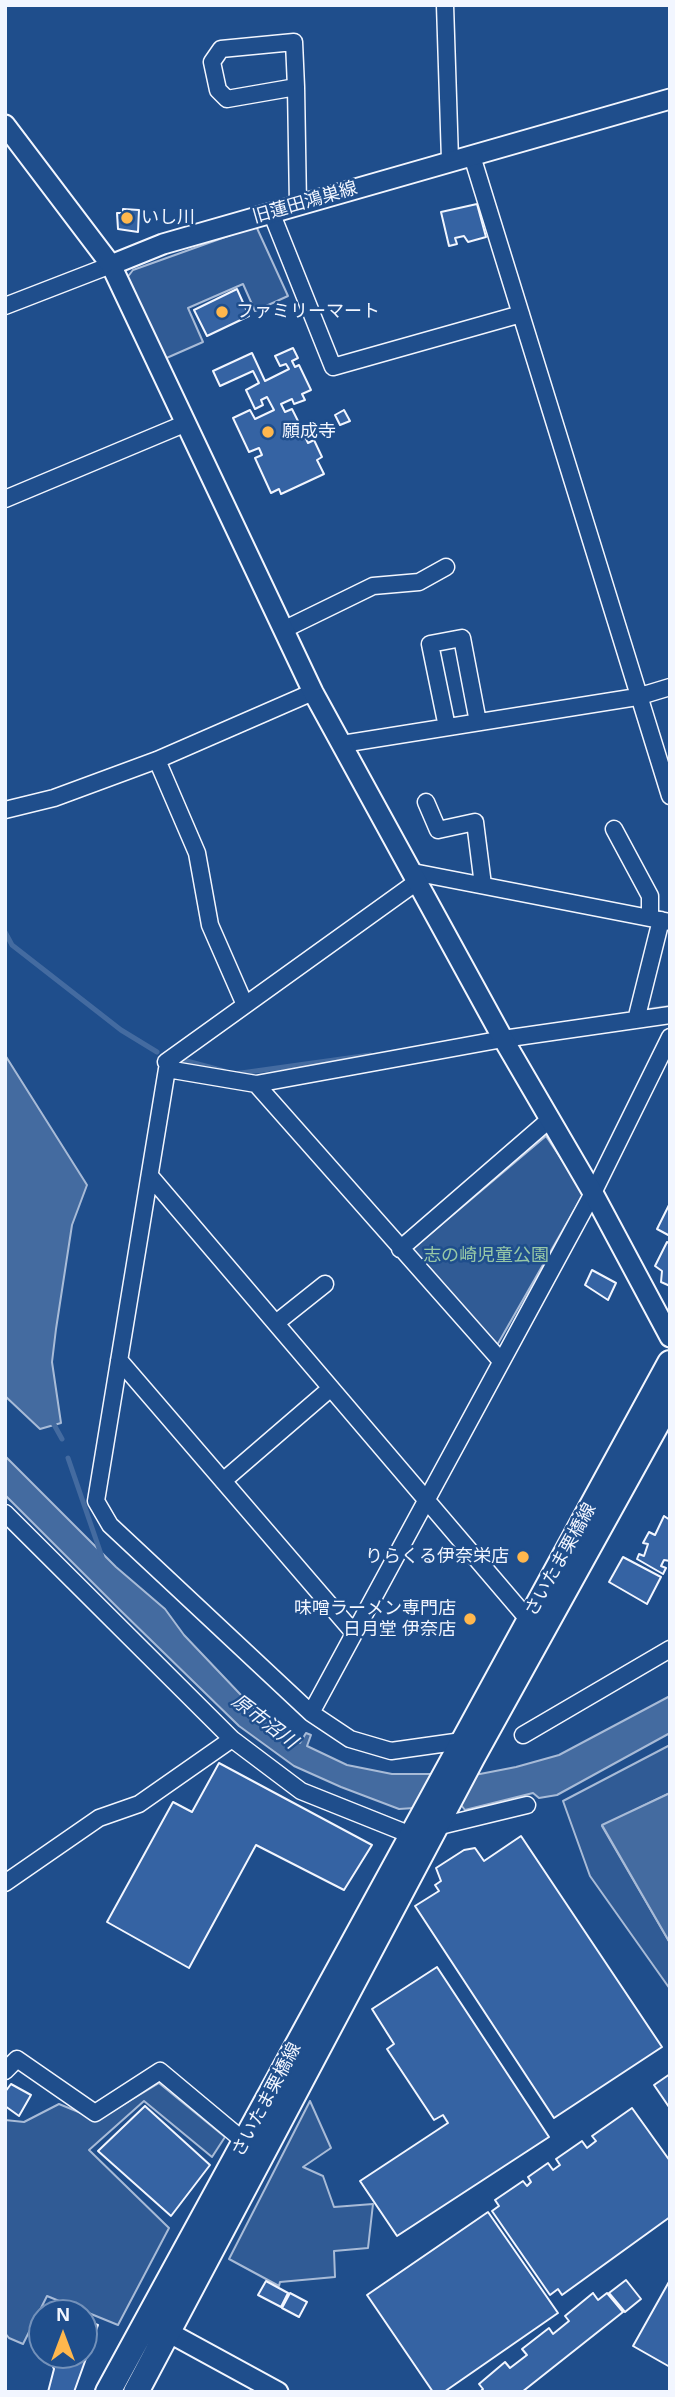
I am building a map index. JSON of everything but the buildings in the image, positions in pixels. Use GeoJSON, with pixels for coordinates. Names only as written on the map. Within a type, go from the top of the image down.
{"type":"FeatureCollection","features":[{"type":"Feature","properties":{"kind":"main road","name":"さいたま栗橋線"},"geometry":{"type":"LineString","coordinates":[[535,1627],[670,1363]]}},
{"type":"Feature","properties":{"kind":"main road","name":"さいたま栗橋線"},"geometry":{"type":"LineString","coordinates":[[136,2392],[435,1816],[462,1752],[670,1400]]}},
{"type":"Feature","properties":{"kind":"main road","name":"さいたま栗橋線"},"geometry":{"type":"LineString","coordinates":[[108,2392],[411,1835],[435,1816]]}},
{"type":"Feature","properties":{"kind":"street"},"geometry":{"type":"LineString","coordinates":[[445,5],[450,160]]}},
{"type":"Feature","properties":{"kind":"street"},"geometry":{"type":"LineString","coordinates":[[296,87],[227,99],[218,90],[212,62],[221,49],[294,42],[296,87],[298,205]]}},
{"type":"Feature","properties":{"kind":"street","name":"旧蓮田鴻巣線"},"geometry":{"type":"LineString","coordinates":[[111,265],[163,244],[670,99]]}},
{"type":"Feature","properties":{"kind":"street"},"geometry":{"type":"LineString","coordinates":[[5,125],[111,265],[313,692],[501,1035],[593,1193],[670,1337]]}},
{"type":"Feature","properties":{"kind":"street"},"geometry":{"type":"LineString","coordinates":[[472,156],[670,796]]}},
{"type":"Feature","properties":{"kind":"street"},"geometry":{"type":"LineString","coordinates":[[271,212],[333,367],[521,313]]}},
{"type":"Feature","properties":{"kind":"street"},"geometry":{"type":"LineString","coordinates":[[5,306],[111,265]]}},
{"type":"Feature","properties":{"kind":"street"},"geometry":{"type":"LineString","coordinates":[[5,499],[184,424]]}},
{"type":"Feature","properties":{"kind":"street"},"geometry":{"type":"LineString","coordinates":[[283,630],[373,586],[418,582],[446,567]]}},
{"type":"Feature","properties":{"kind":"street"},"geometry":{"type":"LineString","coordinates":[[447,727],[430,644],[462,638],[478,722]]}},
{"type":"Feature","properties":{"kind":"street"},"geometry":{"type":"LineString","coordinates":[[342,744],[637,696],[670,687]]}},
{"type":"Feature","properties":{"kind":"street"},"geometry":{"type":"LineString","coordinates":[[5,810],[54,798],[156,760],[313,692]]}},
{"type":"Feature","properties":{"kind":"street"},"geometry":{"type":"LineString","coordinates":[[156,760],[197,853],[210,925],[245,1005]]}},
{"type":"Feature","properties":{"kind":"street"},"geometry":{"type":"LineString","coordinates":[[426,802],[438,830],[475,822],[482,885]]}},
{"type":"Feature","properties":{"kind":"street"},"geometry":{"type":"LineString","coordinates":[[614,829],[660,920],[637,1014]]}},
{"type":"Feature","properties":{"kind":"street"},"geometry":{"type":"LineString","coordinates":[[166,1062],[416,876],[482,885],[660,920]]}},
{"type":"Feature","properties":{"kind":"street"},"geometry":{"type":"LineString","coordinates":[[462,1752],[391,1751],[350,1739],[311,1713],[110,1525],[96,1501],[167,1069],[256,1084],[501,1035],[637,1014],[670,1015]]}},
{"type":"Feature","properties":{"kind":"street"},"geometry":{"type":"LineString","coordinates":[[311,1713],[593,1193],[670,1037]]}},
{"type":"Feature","properties":{"kind":"street"},"geometry":{"type":"LineString","coordinates":[[256,1084],[501,1361]]}},
{"type":"Feature","properties":{"kind":"street"},"geometry":{"type":"LineString","coordinates":[[400,1249],[549,1120]]}},
{"type":"Feature","properties":{"kind":"street"},"geometry":{"type":"LineString","coordinates":[[150,1176],[535,1627]]}},
{"type":"Feature","properties":{"kind":"street"},"geometry":{"type":"LineString","coordinates":[[276,1323],[325,1284]]}},
{"type":"Feature","properties":{"kind":"street"},"geometry":{"type":"LineString","coordinates":[[119,1360],[354,1633]]}},
{"type":"Feature","properties":{"kind":"street"},"geometry":{"type":"LineString","coordinates":[[222,1481],[331,1388]]}},
{"type":"Feature","properties":{"kind":"street"},"geometry":{"type":"LineString","coordinates":[[5,1513],[232,1739],[301,1791],[411,1835]]}},
{"type":"Feature","properties":{"kind":"street"},"geometry":{"type":"LineString","coordinates":[[523,1735],[670,1649]]}},
{"type":"Feature","properties":{"kind":"street"},"geometry":{"type":"LineString","coordinates":[[5,1883],[99,1818],[139,1804],[232,1739]]}},
{"type":"Feature","properties":{"kind":"street"},"geometry":{"type":"LineString","coordinates":[[435,1816],[527,1805]]}},
{"type":"Feature","properties":{"kind":"street"},"geometry":{"type":"LineString","coordinates":[[5,2071],[17,2059],[95,2113],[160,2071],[245,2142]]}},
{"type":"Feature","properties":{"kind":"street"},"geometry":{"type":"LineString","coordinates":[[147,2321],[278,2392]]}},
{"type":"Feature","properties":{"kind":"shaded area"},"geometry":{"type":"Polygon","coordinates":[[[256,226],[288,296],[255,311],[243,284],[188,308],[203,342],[162,360],[126,279],[133,270],[256,226]]]}},
{"type":"Feature","properties":{"kind":"shaded area","name":"志の崎児童公園"},"geometry":{"type":"Polygon","coordinates":[[[546,1136],[584,1193],[496,1347],[410,1251],[546,1136]]]}},
{"type":"Feature","properties":{"kind":"shaded area"},"geometry":{"type":"Polygon","coordinates":[[[670,1745],[670,1793],[602,1826],[670,1943],[670,1989],[590,1876],[563,1801],[670,1745]]]}},
{"type":"Feature","properties":{"kind":"shaded area"},"geometry":{"type":"Polygon","coordinates":[[[159,2083],[225,2137],[212,2157],[144,2101],[89,2150],[169,2228],[118,2325],[98,2317],[98,2299],[54,2299],[47,2296],[46,2299],[28,2299],[28,2334],[23,2344],[9,2338],[5,2333],[5,2120],[24,2122],[59,2104],[98,2120],[159,2083]]]}},
{"type":"Feature","properties":{"kind":"shaded area"},"geometry":{"type":"Polygon","coordinates":[[[310,2101],[331,2148],[303,2167],[323,2176],[334,2207],[373,2204],[368,2248],[334,2251],[335,2277],[280,2282],[279,2286],[229,2259],[310,2101]]]}},
{"type":"Feature","properties":{"kind":"water"},"geometry":{"type":"Polygon","coordinates":[[[5,1055],[87,1185],[72,1225],[52,1362],[61,1423],[40,1429],[5,1396],[5,1055]]]}},
{"type":"Feature","properties":{"kind":"water","name":"原市沼川"},"geometry":{"type":"Polygon","coordinates":[[[5,1456],[116,1567],[165,1609],[184,1635],[259,1714],[300,1743],[306,1733],[311,1735],[307,1746],[347,1765],[392,1774],[480,1774],[516,1767],[559,1755],[670,1696],[670,1733],[557,1795],[539,1798],[533,1793],[465,1810],[461,1805],[399,1809],[341,1787],[294,1766],[239,1726],[120,1610],[5,1495],[5,1456]]]}},
{"type":"Feature","properties":{"kind":"water"},"geometry":{"type":"Polygon","coordinates":[[[670,1793],[670,1943],[602,1825],[670,1793]]]}},
{"type":"Feature","properties":{"kind":"waterway"},"geometry":{"type":"LineString","coordinates":[[5,932],[12,945],[121,1030],[157,1052]]}},
{"type":"Feature","properties":{"kind":"waterway"},"geometry":{"type":"LineString","coordinates":[[642,1011],[670,1007]]}},
{"type":"Feature","properties":{"kind":"waterway"},"geometry":{"type":"LineString","coordinates":[[234,1074],[370,1055]]}},
{"type":"Feature","properties":{"kind":"waterway"},"geometry":{"type":"LineString","coordinates":[[183,1060],[224,1071]]}},
{"type":"Feature","properties":{"kind":"waterway"},"geometry":{"type":"LineString","coordinates":[[52,1421],[62,1439]]}},
{"type":"Feature","properties":{"kind":"waterway"},"geometry":{"type":"LineString","coordinates":[[68,1458],[102,1557]]}},
{"type":"Feature","properties":{"kind":"place","name":"いし川"},"geometry":{"type":"Point","coordinates":[127,218]}},
{"type":"Feature","properties":{"kind":"place","name":"ファミリーマート"},"geometry":{"type":"Point","coordinates":[222,312]}},
{"type":"Feature","properties":{"kind":"place","name":"願成寺"},"geometry":{"type":"Point","coordinates":[268,432]}},
{"type":"Feature","properties":{"kind":"place","name":"りらくる伊奈栄店"},"geometry":{"type":"Point","coordinates":[523,1557]}},
{"type":"Feature","properties":{"kind":"place","name":"味噌ラーメン専門店 日月堂 伊奈店"},"geometry":{"type":"Point","coordinates":[470,1619]}}]}
